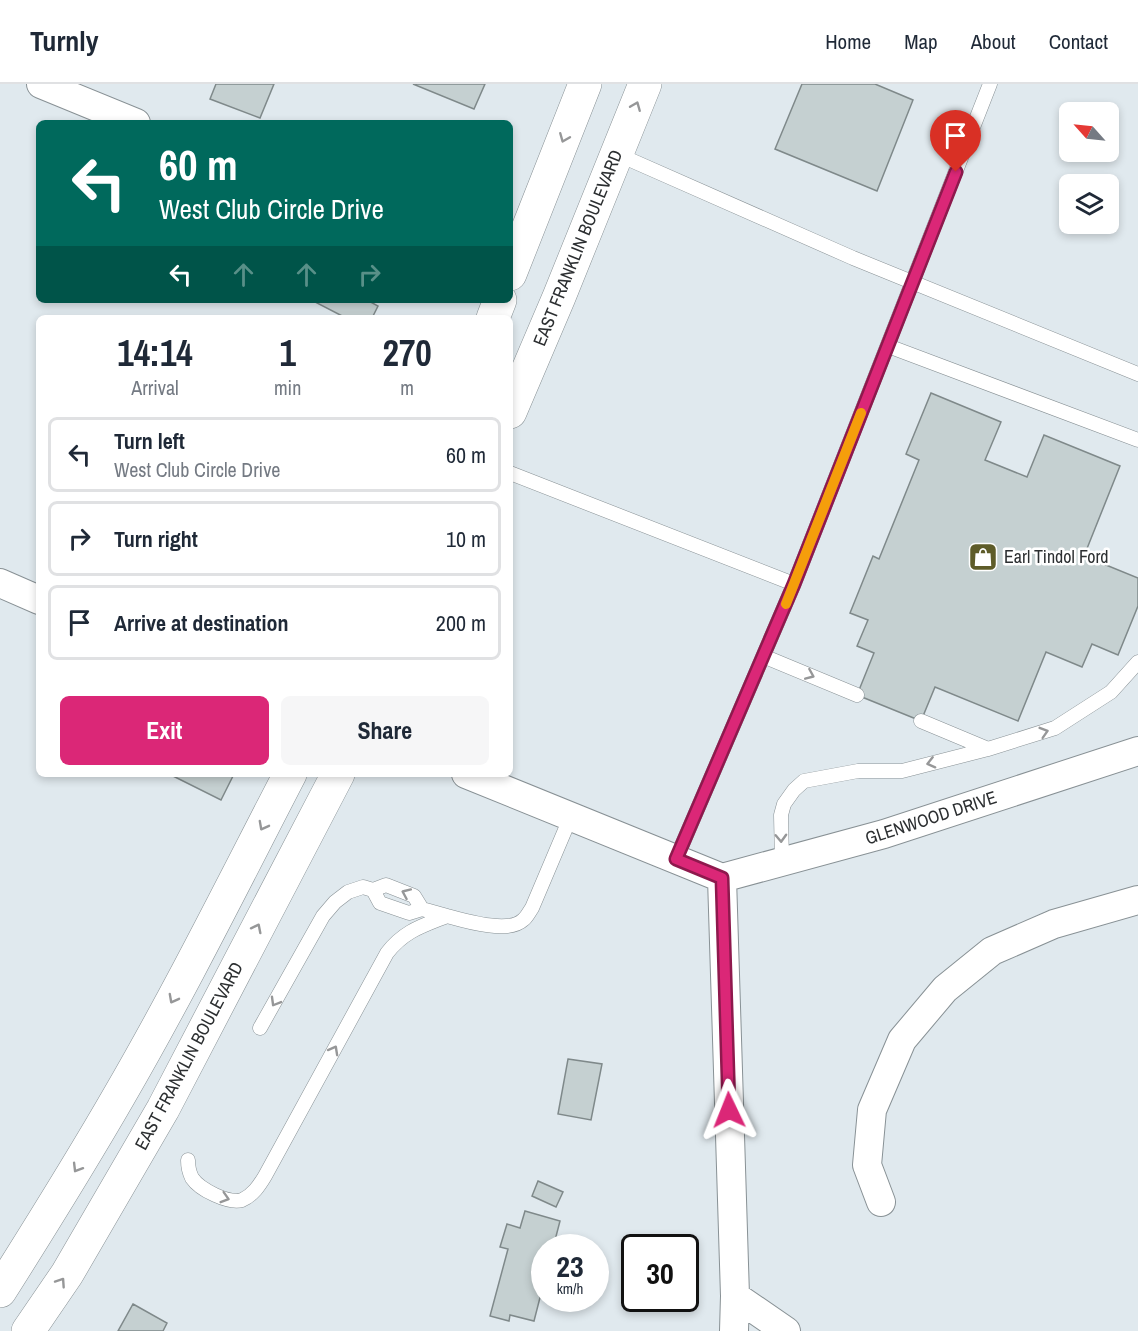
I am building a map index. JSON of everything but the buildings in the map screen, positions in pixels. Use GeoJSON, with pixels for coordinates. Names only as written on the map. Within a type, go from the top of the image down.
{"type":"FeatureCollection","features":[{"type":"Feature","properties":{"kind":"main road"},"geometry":{"type":"LineString","coordinates":[[513,266],[585,84]]}},
{"type":"Feature","properties":{"kind":"main road","name":"EAST FRANKLIN BOULEVARD"},"geometry":{"type":"LineString","coordinates":[[513,405],[645,84]]}},
{"type":"Feature","properties":{"kind":"main road"},"geometry":{"type":"LineString","coordinates":[[0,1291],[75,1172],[120,1095],[172,1001],[288,777]]}},
{"type":"Feature","properties":{"kind":"main road","name":"EAST FRANKLIN BOULEVARD"},"geometry":{"type":"LineString","coordinates":[[28,1331],[67,1274],[163,1109],[336,777]]}},
{"type":"Feature","properties":{"kind":"street"},"geometry":{"type":"LineString","coordinates":[[41,84],[129,120]]}},
{"type":"Feature","properties":{"kind":"street"},"geometry":{"type":"LineString","coordinates":[[0,583],[36,599]]}},
{"type":"Feature","properties":{"kind":"street","name":"GLENWOOD DRIVE"},"geometry":{"type":"LineString","coordinates":[[722,878],[884,834],[1138,751]]}},
{"type":"Feature","properties":{"kind":"street"},"geometry":{"type":"LineString","coordinates":[[474,777],[722,878],[735,1296],[734,1331]]}},
{"type":"Feature","properties":{"kind":"street"},"geometry":{"type":"LineString","coordinates":[[881,1202],[867,1165],[872,1110],[902,1040],[945,989],[992,951],[1054,924],[1138,900]]}},
{"type":"Feature","properties":{"kind":"street"},"geometry":{"type":"LineString","coordinates":[[735,1296],[786,1331]]}},
{"type":"Feature","properties":{"kind":"lane"},"geometry":{"type":"LineString","coordinates":[[676,859],[794,584],[990,84]]}},
{"type":"Feature","properties":{"kind":"lane"},"geometry":{"type":"LineString","coordinates":[[617,154],[842,253],[1138,374]]}},
{"type":"Feature","properties":{"kind":"lane"},"geometry":{"type":"LineString","coordinates":[[888,346],[1138,440]]}},
{"type":"Feature","properties":{"kind":"lane"},"geometry":{"type":"LineString","coordinates":[[513,474],[794,584]]}},
{"type":"Feature","properties":{"kind":"lane"},"geometry":{"type":"LineString","coordinates":[[763,656],[857,695]]}},
{"type":"Feature","properties":{"kind":"lane"},"geometry":{"type":"LineString","coordinates":[[782,861],[781,815],[784,804],[794,790],[804,782],[858,771],[902,771],[988,749],[1055,728],[1111,692],[1138,662]]}},
{"type":"Feature","properties":{"kind":"lane"},"geometry":{"type":"LineString","coordinates":[[921,721],[988,749]]}},
{"type":"Feature","properties":{"kind":"lane"},"geometry":{"type":"LineString","coordinates":[[260,1028],[324,916],[335,902],[348,892],[363,887],[373,890],[380,903],[409,913],[422,909],[477,925],[510,926],[523,921],[532,908],[571,816]]}},
{"type":"Feature","properties":{"kind":"lane"},"geometry":{"type":"LineString","coordinates":[[188,1160],[188,1168],[193,1179],[226,1201],[240,1201],[250,1196],[265,1176],[387,953],[397,941],[415,929],[447,916]]}},
{"type":"Feature","properties":{"kind":"slow traffic"},"geometry":{"type":"LineString","coordinates":[[786,604],[861,413]]}},
{"type":"Feature","properties":{"kind":"place","name":"Earl Tindol Ford"},"geometry":{"type":"Point","coordinates":[983,557]}},
{"type":"Feature","properties":{"kind":"route"},"geometry":{"type":"LineString","coordinates":[[729,1110],[722,878],[676,859],[794,584],[956,172]]}}]}
